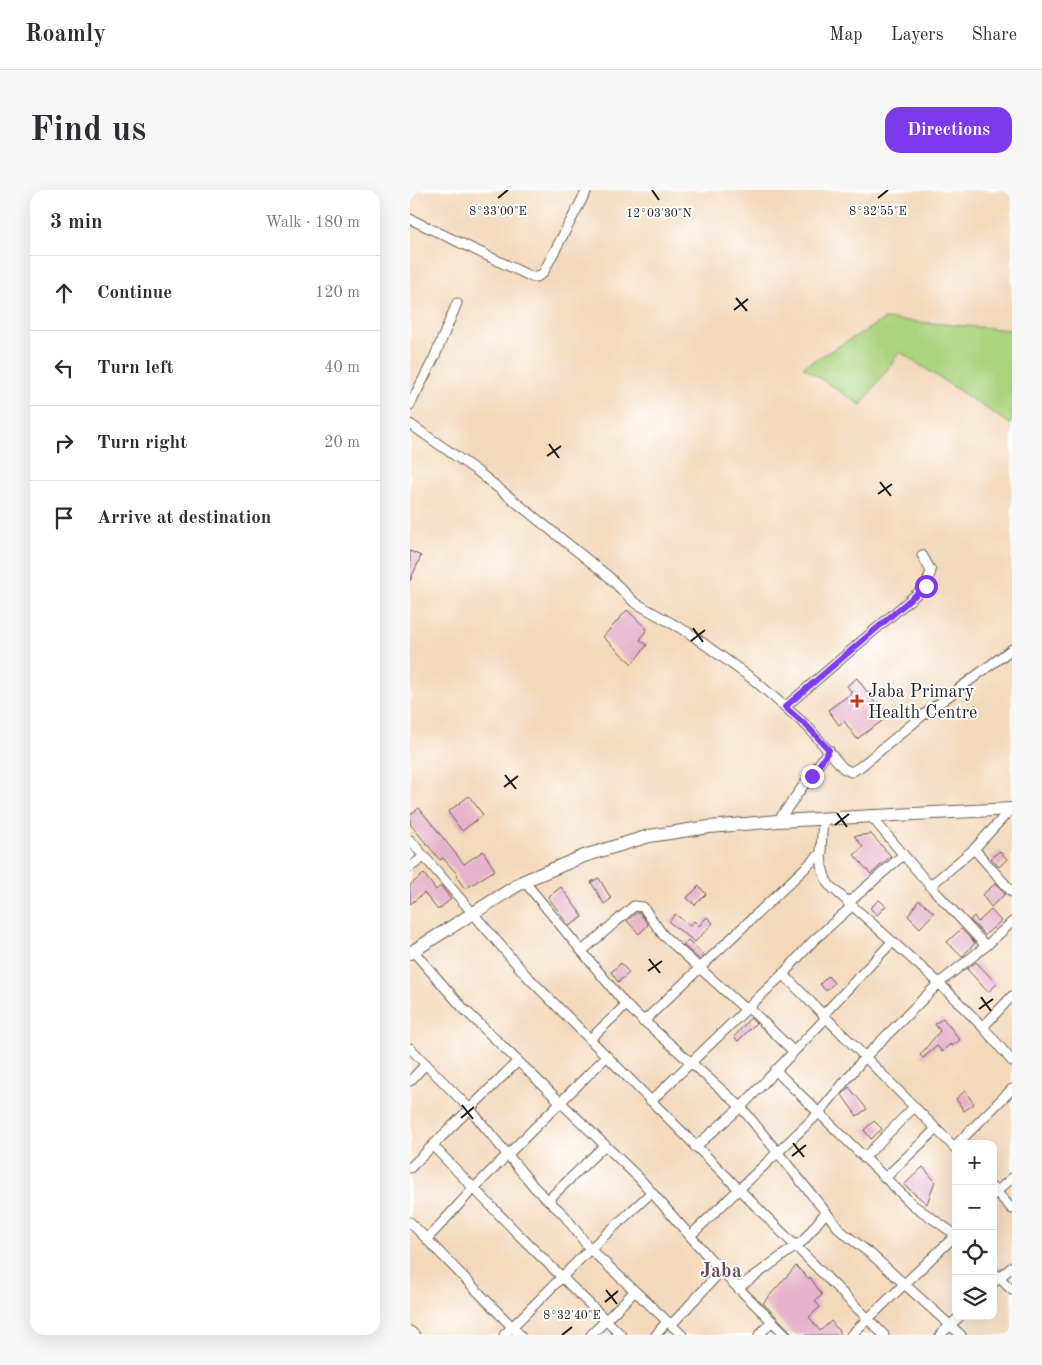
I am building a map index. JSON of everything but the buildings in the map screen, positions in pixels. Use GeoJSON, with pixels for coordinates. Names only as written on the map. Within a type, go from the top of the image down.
{"type":"FeatureCollection","features":[{"type":"Feature","properties":{"kind":"main road"},"geometry":{"type":"LineString","coordinates":[[412,952],[470,913],[524,881],[584,856],[649,836],[709,827],[778,821],[1011,809]]}},
{"type":"Feature","properties":{"kind":"street"},"geometry":{"type":"LineString","coordinates":[[410,219],[532,278],[543,273],[587,190]]}},
{"type":"Feature","properties":{"kind":"street"},"geometry":{"type":"LineString","coordinates":[[410,405],[434,358],[457,303]]}},
{"type":"Feature","properties":{"kind":"street"},"geometry":{"type":"LineString","coordinates":[[410,424],[485,477],[608,576],[634,602],[689,633],[754,680],[808,727],[843,768],[851,772],[1012,649]]}},
{"type":"Feature","properties":{"kind":"street"},"geometry":{"type":"LineString","coordinates":[[785,707],[926,586],[931,571],[922,555]]}},
{"type":"Feature","properties":{"kind":"street"},"geometry":{"type":"LineString","coordinates":[[778,821],[829,750]]}},
{"type":"Feature","properties":{"kind":"street"},"geometry":{"type":"LineString","coordinates":[[930,886],[974,849],[1011,809]]}},
{"type":"Feature","properties":{"kind":"street"},"geometry":{"type":"LineString","coordinates":[[870,815],[930,886],[986,946]]}},
{"type":"Feature","properties":{"kind":"street"},"geometry":{"type":"LineString","coordinates":[[823,819],[823,877],[829,885],[939,983],[983,1027],[1011,1059]]}},
{"type":"Feature","properties":{"kind":"street"},"geometry":{"type":"LineString","coordinates":[[410,840],[470,913],[525,974],[884,1335]]}},
{"type":"Feature","properties":{"kind":"street"},"geometry":{"type":"LineString","coordinates":[[974,849],[1012,892]]}},
{"type":"Feature","properties":{"kind":"street"},"geometry":{"type":"LineString","coordinates":[[643,1022],[701,969],[822,852]]}},
{"type":"Feature","properties":{"kind":"street"},"geometry":{"type":"LineString","coordinates":[[651,1101],[783,974],[850,904],[903,855]]}},
{"type":"Feature","properties":{"kind":"street"},"geometry":{"type":"LineString","coordinates":[[410,867],[424,857]]}},
{"type":"Feature","properties":{"kind":"street"},"geometry":{"type":"LineString","coordinates":[[524,881],[626,1005],[740,1107],[780,1152],[841,1231],[951,1325],[960,1335]]}},
{"type":"Feature","properties":{"kind":"street"},"geometry":{"type":"LineString","coordinates":[[582,951],[638,905],[642,907],[664,935],[793,1051]]}},
{"type":"Feature","properties":{"kind":"street"},"geometry":{"type":"LineString","coordinates":[[691,1235],[819,1113],[865,1057],[939,983],[986,946],[1012,922]]}},
{"type":"Feature","properties":{"kind":"street"},"geometry":{"type":"LineString","coordinates":[[696,1146],[740,1107],[892,942]]}},
{"type":"Feature","properties":{"kind":"street"},"geometry":{"type":"LineString","coordinates":[[412,952],[463,1008],[652,1192],[721,1271],[786,1335]]}},
{"type":"Feature","properties":{"kind":"street"},"geometry":{"type":"LineString","coordinates":[[783,974],[936,1129],[952,1143]]}},
{"type":"Feature","properties":{"kind":"street"},"geometry":{"type":"LineString","coordinates":[[983,1027],[1012,996]]}},
{"type":"Feature","properties":{"kind":"street"},"geometry":{"type":"LineString","coordinates":[[590,1039],[626,1005]]}},
{"type":"Feature","properties":{"kind":"street"},"geometry":{"type":"LineString","coordinates":[[410,1048],[470,1109],[535,1188],[564,1215],[590,1249],[682,1335]]}},
{"type":"Feature","properties":{"kind":"street"},"geometry":{"type":"LineString","coordinates":[[427,1239],[473,1189],[607,1056]]}},
{"type":"Feature","properties":{"kind":"street"},"geometry":{"type":"LineString","coordinates":[[410,1168],[434,1147],[518,1061]]}},
{"type":"Feature","properties":{"kind":"street"},"geometry":{"type":"LineString","coordinates":[[410,1080],[426,1064]]}},
{"type":"Feature","properties":{"kind":"street"},"geometry":{"type":"LineString","coordinates":[[775,1070],[913,1206],[952,1232]]}},
{"type":"Feature","properties":{"kind":"street"},"geometry":{"type":"LineString","coordinates":[[962,1140],[1012,1089]]}},
{"type":"Feature","properties":{"kind":"street"},"geometry":{"type":"LineString","coordinates":[[864,1158],[914,1107]]}},
{"type":"Feature","properties":{"kind":"street"},"geometry":{"type":"LineString","coordinates":[[885,1178],[936,1129]]}},
{"type":"Feature","properties":{"kind":"street"},"geometry":{"type":"LineString","coordinates":[[548,1200],[605,1145]]}},
{"type":"Feature","properties":{"kind":"street"},"geometry":{"type":"LineString","coordinates":[[434,1147],[473,1189],[620,1335]]}},
{"type":"Feature","properties":{"kind":"street"},"geometry":{"type":"LineString","coordinates":[[997,1189],[1012,1178]]}},
{"type":"Feature","properties":{"kind":"street"},"geometry":{"type":"LineString","coordinates":[[504,1335],[590,1249],[652,1192]]}},
{"type":"Feature","properties":{"kind":"street"},"geometry":{"type":"LineString","coordinates":[[997,1194],[1012,1209]]}},
{"type":"Feature","properties":{"kind":"street"},"geometry":{"type":"LineString","coordinates":[[738,1288],[804,1240],[826,1212]]}},
{"type":"Feature","properties":{"kind":"street"},"geometry":{"type":"LineString","coordinates":[[410,1222],[520,1335]]}},
{"type":"Feature","properties":{"kind":"street"},"geometry":{"type":"LineString","coordinates":[[851,1335],[952,1239]]}},
{"type":"Feature","properties":{"kind":"street"},"geometry":{"type":"LineString","coordinates":[[997,1276],[1012,1267]]}},
{"type":"Feature","properties":{"kind":"street"},"geometry":{"type":"LineString","coordinates":[[656,1335],[721,1271]]}},
{"type":"Feature","properties":{"kind":"street"},"geometry":{"type":"LineString","coordinates":[[997,1279],[1012,1290]]}},
{"type":"Feature","properties":{"kind":"street"},"geometry":{"type":"LineString","coordinates":[[591,1335],[634,1292]]}},
{"type":"Feature","properties":{"kind":"street"},"geometry":{"type":"LineString","coordinates":[[940,1335],[956,1320]]}},
{"type":"Feature","properties":{"kind":"street"},"geometry":{"type":"LineString","coordinates":[[759,1335],[772,1321]]}},
{"type":"Feature","properties":{"kind":"street"},"geometry":{"type":"LineString","coordinates":[[410,1331],[415,1335]]}},
{"type":"Feature","properties":{"kind":"green space"},"geometry":{"type":"Polygon","coordinates":[[[885,319],[1012,330],[1012,421],[1010,424],[900,352],[861,405],[803,367],[885,319]]]}},
{"type":"Feature","properties":{"kind":"place","name":"Jaba Primary Health Centre"},"geometry":{"type":"Point","coordinates":[857,701]}},
{"type":"Feature","properties":{"kind":"district","name":"Jaba"},"geometry":{"type":"Point","coordinates":[721,1270]}},
{"type":"Feature","properties":{"kind":"route"},"geometry":{"type":"LineString","coordinates":[[812,776],[829,750],[808,727],[785,707],[926,586]]}}]}
